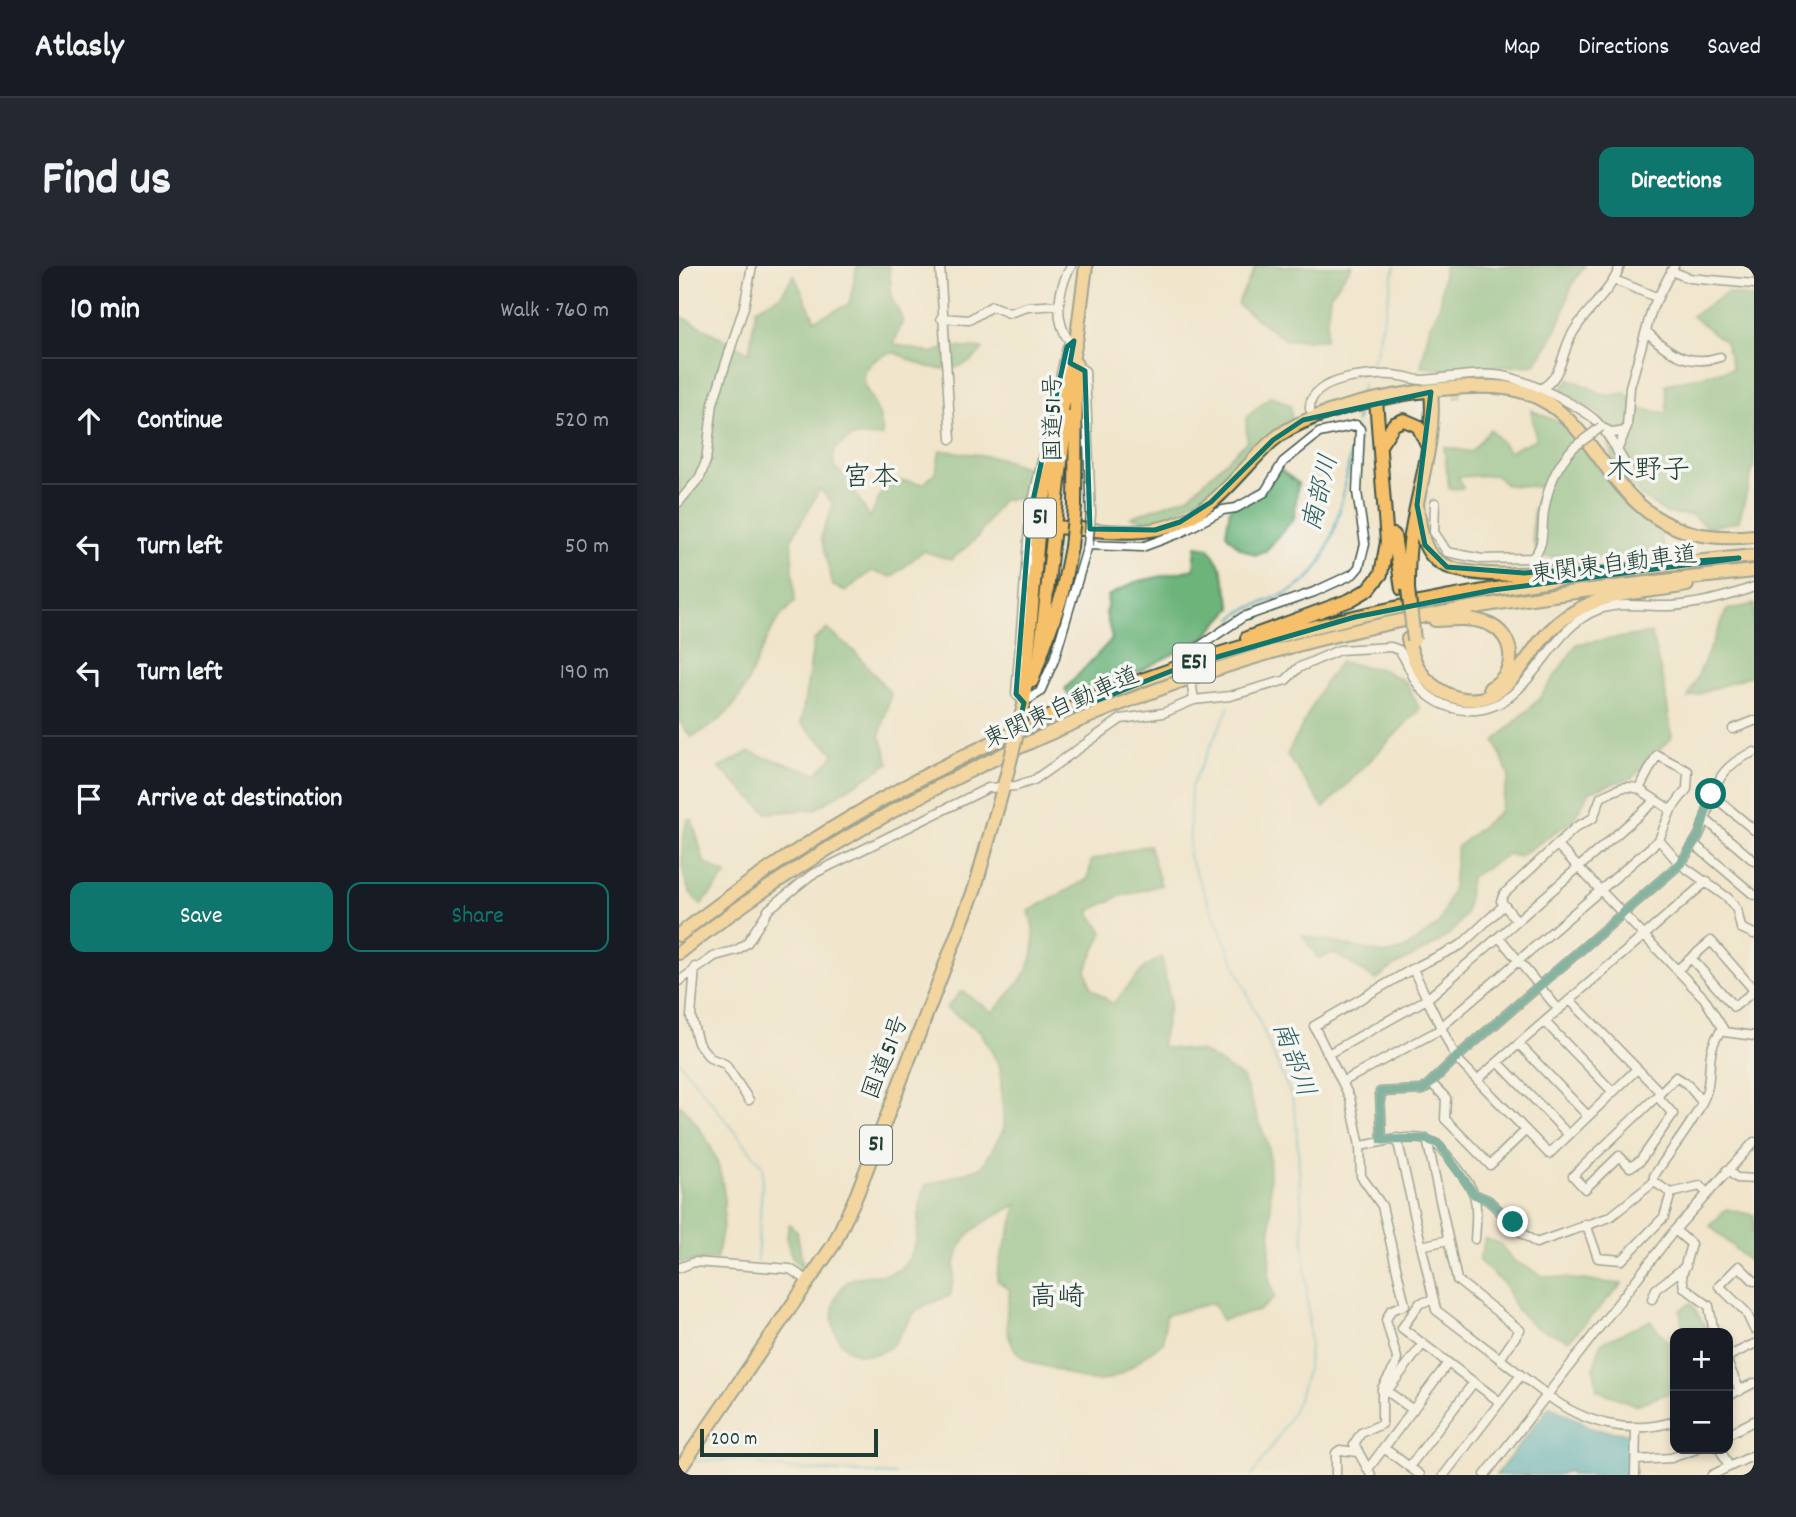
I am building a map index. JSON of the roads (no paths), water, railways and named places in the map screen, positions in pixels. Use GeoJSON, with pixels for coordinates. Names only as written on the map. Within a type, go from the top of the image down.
{"type":"FeatureCollection","features":[{"type":"Feature","properties":{"kind":"highway","name":"国道51号"},"geometry":{"type":"LineString","coordinates":[[1024,703],[1039,524],[1086,266]]}},
{"type":"Feature","properties":{"kind":"highway","name":"国道51号"},"geometry":{"type":"LineString","coordinates":[[679,1470],[834,1244],[857,1194],[975,888],[1006,780],[1024,703],[1061,598],[1075,506],[1074,340]]}},
{"type":"Feature","properties":{"kind":"highway"},"geometry":{"type":"LineString","coordinates":[[1065,432],[1076,368]]}},
{"type":"Feature","properties":{"kind":"highway"},"geometry":{"type":"LineString","coordinates":[[1054,527],[1141,531],[1180,522],[1211,502],[1273,440],[1289,428],[1318,414],[1376,400],[1497,387],[1532,396],[1571,421],[1634,502],[1663,524],[1699,536],[1754,536]]}},
{"type":"Feature","properties":{"kind":"highway"},"geometry":{"type":"LineString","coordinates":[[1405,589],[1409,547],[1427,447],[1431,392]]}},
{"type":"Feature","properties":{"kind":"highway"},"geometry":{"type":"LineString","coordinates":[[1040,656],[1065,432],[1067,404],[1064,396]]}},
{"type":"Feature","properties":{"kind":"highway"},"geometry":{"type":"LineString","coordinates":[[1179,668],[1211,651],[1350,600],[1369,589],[1381,574],[1386,560],[1386,501],[1376,400]]}},
{"type":"Feature","properties":{"kind":"highway"},"geometry":{"type":"LineString","coordinates":[[1381,445],[1394,424],[1404,420],[1420,428],[1427,447]]}},
{"type":"Feature","properties":{"kind":"highway"},"geometry":{"type":"LineString","coordinates":[[1386,501],[1393,520],[1405,589],[1414,663],[1432,685],[1456,697],[1477,698],[1496,693],[1507,686],[1546,635],[1583,607],[1615,596],[1753,571]]}},
{"type":"Feature","properties":{"kind":"highway"},"geometry":{"type":"LineString","coordinates":[[1417,505],[1427,549],[1440,562],[1455,569],[1543,572],[1739,558]]}},
{"type":"Feature","properties":{"kind":"highway","name":"東関東自動車道"},"geometry":{"type":"LineString","coordinates":[[679,935],[814,841],[956,761],[1056,715],[1179,668],[1306,629],[1397,607],[1557,580],[1754,556]]}},
{"type":"Feature","properties":{"kind":"highway","name":"東関東自動車道"},"geometry":{"type":"LineString","coordinates":[[679,953],[768,888],[891,814],[1031,743],[1174,684],[1258,657],[1358,630],[1535,597],[1753,571]]}},
{"type":"Feature","properties":{"kind":"highway"},"geometry":{"type":"LineString","coordinates":[[1358,630],[1425,620],[1481,621],[1495,626],[1506,638],[1511,657],[1509,667],[1501,681],[1493,687],[1459,692],[1430,675],[1411,639]]}},
{"type":"Feature","properties":{"kind":"highway"},"geometry":{"type":"LineString","coordinates":[[1026,679],[1042,621]]}},
{"type":"Feature","properties":{"kind":"street"},"geometry":{"type":"LineString","coordinates":[[679,502],[700,477],[706,461],[713,403],[744,307],[752,266]]}},
{"type":"Feature","properties":{"kind":"street"},"geometry":{"type":"LineString","coordinates":[[940,266],[941,318],[951,439]]}},
{"type":"Feature","properties":{"kind":"street"},"geometry":{"type":"LineString","coordinates":[[1070,266],[1060,289],[1060,305],[1065,334],[1074,340],[1038,467],[1025,546],[1023,641],[1016,694],[1024,703],[1040,692],[1054,660],[1088,545],[1091,514],[1085,371],[1076,368]]}},
{"type":"Feature","properties":{"kind":"street"},"geometry":{"type":"LineString","coordinates":[[1540,389],[1556,377],[1572,335],[1615,279],[1619,266]]}},
{"type":"Feature","properties":{"kind":"street"},"geometry":{"type":"LineString","coordinates":[[1616,451],[1628,422],[1630,387],[1656,297],[1672,269],[1689,278],[1754,284]]}},
{"type":"Feature","properties":{"kind":"street"},"geometry":{"type":"LineString","coordinates":[[1615,279],[1656,297]]}},
{"type":"Feature","properties":{"kind":"street"},"geometry":{"type":"LineString","coordinates":[[941,318],[969,320],[992,306],[1009,313],[1028,307],[1060,305]]}},
{"type":"Feature","properties":{"kind":"street"},"geometry":{"type":"LineString","coordinates":[[1646,331],[1679,359],[1709,361],[1720,357]]}},
{"type":"Feature","properties":{"kind":"street"},"geometry":{"type":"LineString","coordinates":[[1310,409],[1311,398],[1328,383],[1395,376],[1418,380],[1495,375],[1514,378],[1595,419],[1629,470]]}},
{"type":"Feature","properties":{"kind":"street"},"geometry":{"type":"LineString","coordinates":[[1088,545],[1142,547],[1179,533],[1223,510],[1236,508],[1265,492],[1283,462],[1317,429],[1356,425],[1360,429],[1357,492],[1365,544],[1359,567],[1353,574],[1314,592],[1243,617],[1200,646]]}},
{"type":"Feature","properties":{"kind":"street"},"geometry":{"type":"LineString","coordinates":[[1601,427],[1613,433],[1625,431]]}},
{"type":"Feature","properties":{"kind":"street"},"geometry":{"type":"LineString","coordinates":[[1435,503],[1434,532],[1447,552],[1482,559],[1532,558],[1541,548],[1544,513],[1552,479],[1563,459],[1574,447],[1601,427]]}},
{"type":"Feature","properties":{"kind":"street"},"geometry":{"type":"LineString","coordinates":[[679,981],[695,967],[747,943],[769,909],[811,875],[1006,780],[1016,786],[1034,780],[1121,719],[1163,713],[1193,700],[1230,696],[1286,680],[1298,668],[1339,650],[1391,647],[1399,650],[1416,683],[1434,700],[1460,710],[1473,711],[1497,704],[1517,692],[1584,616],[1619,605],[1685,605],[1725,597],[1754,587]]}},
{"type":"Feature","properties":{"kind":"street"},"geometry":{"type":"LineString","coordinates":[[1192,687],[1193,700]]}},
{"type":"Feature","properties":{"kind":"street"},"geometry":{"type":"LineString","coordinates":[[1733,729],[1754,721]]}},
{"type":"Feature","properties":{"kind":"street"},"geometry":{"type":"LineString","coordinates":[[1342,1082],[1441,1028],[1659,840],[1671,810],[1687,789],[1688,771],[1657,755],[1639,789]]}},
{"type":"Feature","properties":{"kind":"street"},"geometry":{"type":"LineString","coordinates":[[1382,1140],[1380,1092],[1423,1090],[1456,1058],[1679,864],[1694,844],[1717,780],[1752,756]]}},
{"type":"Feature","properties":{"kind":"street"},"geometry":{"type":"LineString","coordinates":[[1517,921],[1504,905],[1504,894],[1576,827],[1593,818],[1601,797],[1625,786],[1639,789],[1671,810]]}},
{"type":"Feature","properties":{"kind":"street"},"geometry":{"type":"LineString","coordinates":[[1711,794],[1754,830]]}},
{"type":"Feature","properties":{"kind":"street"},"geometry":{"type":"LineString","coordinates":[[1328,1054],[1427,999],[1655,801]]}},
{"type":"Feature","properties":{"kind":"street"},"geometry":{"type":"LineString","coordinates":[[1705,819],[1754,861]]}},
{"type":"Feature","properties":{"kind":"street"},"geometry":{"type":"LineString","coordinates":[[1659,840],[1679,864],[1707,881],[1735,905],[1741,928],[1752,930]]}},
{"type":"Feature","properties":{"kind":"street"},"geometry":{"type":"LineString","coordinates":[[1694,844],[1754,894]]}},
{"type":"Feature","properties":{"kind":"street"},"geometry":{"type":"LineString","coordinates":[[1557,845],[1704,998],[1725,1032]]}},
{"type":"Feature","properties":{"kind":"street"},"geometry":{"type":"LineString","coordinates":[[1477,1080],[1707,881]]}},
{"type":"Feature","properties":{"kind":"street"},"geometry":{"type":"LineString","coordinates":[[1448,1363],[1384,1448],[1370,1472],[1354,1444],[1361,1433],[1382,1424],[1382,1388],[1396,1365],[1397,1358],[1386,1320],[1391,1310],[1405,1305],[1382,1206],[1361,1176],[1360,1146],[1350,1098],[1314,1026],[1413,969],[1461,945],[1504,905]]}},
{"type":"Feature","properties":{"kind":"street"},"geometry":{"type":"LineString","coordinates":[[1499,937],[1559,1010]]}},
{"type":"Feature","properties":{"kind":"street"},"geometry":{"type":"LineString","coordinates":[[1677,970],[1691,958],[1711,941],[1754,990],[1734,1007],[1691,958]]}},
{"type":"Feature","properties":{"kind":"street"},"geometry":{"type":"LineString","coordinates":[[695,967],[691,1017],[698,1043],[710,1058],[725,1064],[749,1100]]}},
{"type":"Feature","properties":{"kind":"street"},"geometry":{"type":"LineString","coordinates":[[1413,969],[1456,1058],[1549,1154],[1637,1069]]}},
{"type":"Feature","properties":{"kind":"street"},"geometry":{"type":"LineString","coordinates":[[1570,1000],[1637,1069],[1658,1094],[1673,1114],[1640,1161],[1630,1167],[1619,1156],[1585,1189],[1573,1176],[1658,1094],[1676,1077],[1681,1078],[1702,1102]]}},
{"type":"Feature","properties":{"kind":"street"},"geometry":{"type":"LineString","coordinates":[[1545,1022],[1613,1092]]}},
{"type":"Feature","properties":{"kind":"street"},"geometry":{"type":"LineString","coordinates":[[1654,1182],[1654,1176],[1702,1102],[1709,1076],[1709,1056],[1716,1037],[1720,1032],[1754,1036]]}},
{"type":"Feature","properties":{"kind":"street"},"geometry":{"type":"LineString","coordinates":[[1519,1044],[1588,1116]]}},
{"type":"Feature","properties":{"kind":"street"},"geometry":{"type":"LineString","coordinates":[[1498,1062],[1569,1135]]}},
{"type":"Feature","properties":{"kind":"street"},"geometry":{"type":"LineString","coordinates":[[1431,1083],[1446,1098],[1445,1119],[1490,1165],[1526,1130]]}},
{"type":"Feature","properties":{"kind":"street"},"geometry":{"type":"LineString","coordinates":[[1360,1146],[1397,1138],[1427,1139],[1439,1144],[1474,1194],[1477,1221],[1475,1239]]}},
{"type":"Feature","properties":{"kind":"street"},"geometry":{"type":"LineString","coordinates":[[1397,1138],[1436,1310],[1547,1395],[1596,1422],[1636,1427],[1670,1422]]}},
{"type":"Feature","properties":{"kind":"street"},"geometry":{"type":"LineString","coordinates":[[1427,1139],[1457,1280],[1520,1330],[1500,1359]]}},
{"type":"Feature","properties":{"kind":"street"},"geometry":{"type":"LineString","coordinates":[[1486,1475],[1675,1230],[1754,1142]]}},
{"type":"Feature","properties":{"kind":"street"},"geometry":{"type":"LineString","coordinates":[[1727,1170],[1737,1178],[1754,1178]]}},
{"type":"Feature","properties":{"kind":"street"},"geometry":{"type":"LineString","coordinates":[[1654,1182],[1671,1193],[1700,1186],[1707,1193]]}},
{"type":"Feature","properties":{"kind":"street"},"geometry":{"type":"LineString","coordinates":[[1474,1194],[1488,1200],[1536,1243],[1610,1217],[1654,1182]]}},
{"type":"Feature","properties":{"kind":"street"},"geometry":{"type":"LineString","coordinates":[[1586,1224],[1598,1258],[1622,1260],[1664,1217],[1671,1193]]}},
{"type":"Feature","properties":{"kind":"street"},"geometry":{"type":"LineString","coordinates":[[1675,1230],[1691,1244],[1684,1287],[1709,1306],[1713,1328]]}},
{"type":"Feature","properties":{"kind":"street"},"geometry":{"type":"LineString","coordinates":[[1421,1246],[1448,1240]]}},
{"type":"Feature","properties":{"kind":"street"},"geometry":{"type":"LineString","coordinates":[[679,1268],[694,1262],[790,1269],[809,1281]]}},
{"type":"Feature","properties":{"kind":"street"},"geometry":{"type":"LineString","coordinates":[[1652,1298],[1657,1289],[1686,1266]]}},
{"type":"Feature","properties":{"kind":"street"},"geometry":{"type":"LineString","coordinates":[[1754,1281],[1739,1266],[1719,1286],[1750,1310],[1754,1329]]}},
{"type":"Feature","properties":{"kind":"street"},"geometry":{"type":"LineString","coordinates":[[1433,1300],[1420,1303],[1402,1328],[1500,1402]]}},
{"type":"Feature","properties":{"kind":"street"},"geometry":{"type":"LineString","coordinates":[[1413,1410],[1387,1391],[1423,1344]]}},
{"type":"Feature","properties":{"kind":"street"},"geometry":{"type":"LineString","coordinates":[[1733,1354],[1754,1344]]}},
{"type":"Feature","properties":{"kind":"street"},"geometry":{"type":"LineString","coordinates":[[1733,1374],[1740,1391]]}},
{"type":"Feature","properties":{"kind":"street"},"geometry":{"type":"LineString","coordinates":[[1444,1475],[1521,1375]]}},
{"type":"Feature","properties":{"kind":"street"},"geometry":{"type":"LineString","coordinates":[[1409,1467],[1474,1382]]}},
{"type":"Feature","properties":{"kind":"street"},"geometry":{"type":"LineString","coordinates":[[1733,1394],[1754,1384]]}},
{"type":"Feature","properties":{"kind":"street"},"geometry":{"type":"LineString","coordinates":[[1733,1432],[1754,1421]]}},
{"type":"Feature","properties":{"kind":"street"},"geometry":{"type":"LineString","coordinates":[[1635,1475],[1636,1427]]}},
{"type":"Feature","properties":{"kind":"street"},"geometry":{"type":"LineString","coordinates":[[1384,1448],[1420,1475]]}},
{"type":"Feature","properties":{"kind":"street"},"geometry":{"type":"LineString","coordinates":[[1336,1475],[1336,1453],[1340,1450],[1357,1452]]}},
{"type":"Feature","properties":{"kind":"street"},"geometry":{"type":"LineString","coordinates":[[1636,1460],[1671,1458],[1683,1454]]}},
{"type":"Feature","properties":{"kind":"street"},"geometry":{"type":"LineString","coordinates":[[1722,1454],[1731,1471]]}},
{"type":"Feature","properties":{"kind":"street"},"geometry":{"type":"LineString","coordinates":[[1712,1475],[1731,1471],[1738,1462],[1753,1458]]}},
{"type":"Feature","properties":{"kind":"water"},"geometry":{"type":"Polygon","coordinates":[[[1550,1406],[1593,1429],[1631,1434],[1630,1475],[1571,1475],[1570,1471],[1555,1475],[1496,1475],[1550,1406]]]}},
{"type":"Feature","properties":{"kind":"waterway","name":"南部川"},"geometry":{"type":"LineString","coordinates":[[1366,373],[1376,353],[1395,266]]}},
{"type":"Feature","properties":{"kind":"waterway","name":"南部川"},"geometry":{"type":"LineString","coordinates":[[1361,396],[1363,384]]}},
{"type":"Feature","properties":{"kind":"waterway","name":"南部川"},"geometry":{"type":"LineString","coordinates":[[1356,422],[1358,410]]}},
{"type":"Feature","properties":{"kind":"waterway","name":"南部川"},"geometry":{"type":"LineString","coordinates":[[1232,619],[1241,612],[1295,589],[1309,578],[1319,565],[1340,507],[1355,428]]}},
{"type":"Feature","properties":{"kind":"waterway","name":"南部川"},"geometry":{"type":"LineString","coordinates":[[1229,707],[1191,787],[1189,857],[1292,1098],[1296,1119],[1310,1344],[1299,1397],[1283,1429],[1252,1475]]}},
{"type":"Feature","properties":{"kind":"waterway"},"geometry":{"type":"LineString","coordinates":[[679,1061],[763,1167],[757,1262]]}},
{"type":"Feature","properties":{"kind":"waterway"},"geometry":{"type":"LineString","coordinates":[[691,1461],[740,1460],[776,1468],[896,1475]]}},
{"type":"Feature","properties":{"kind":"tunnel"},"geometry":{"type":"LineString","coordinates":[[1451,383],[1455,401]]}},
{"type":"Feature","properties":{"kind":"district","name":"木野子"},"geometry":{"type":"Point","coordinates":[1648,473]}},
{"type":"Feature","properties":{"kind":"district","name":"宮本"},"geometry":{"type":"Point","coordinates":[871,480]}},
{"type":"Feature","properties":{"kind":"district","name":"高崎"},"geometry":{"type":"Point","coordinates":[1057,1300]}}]}
